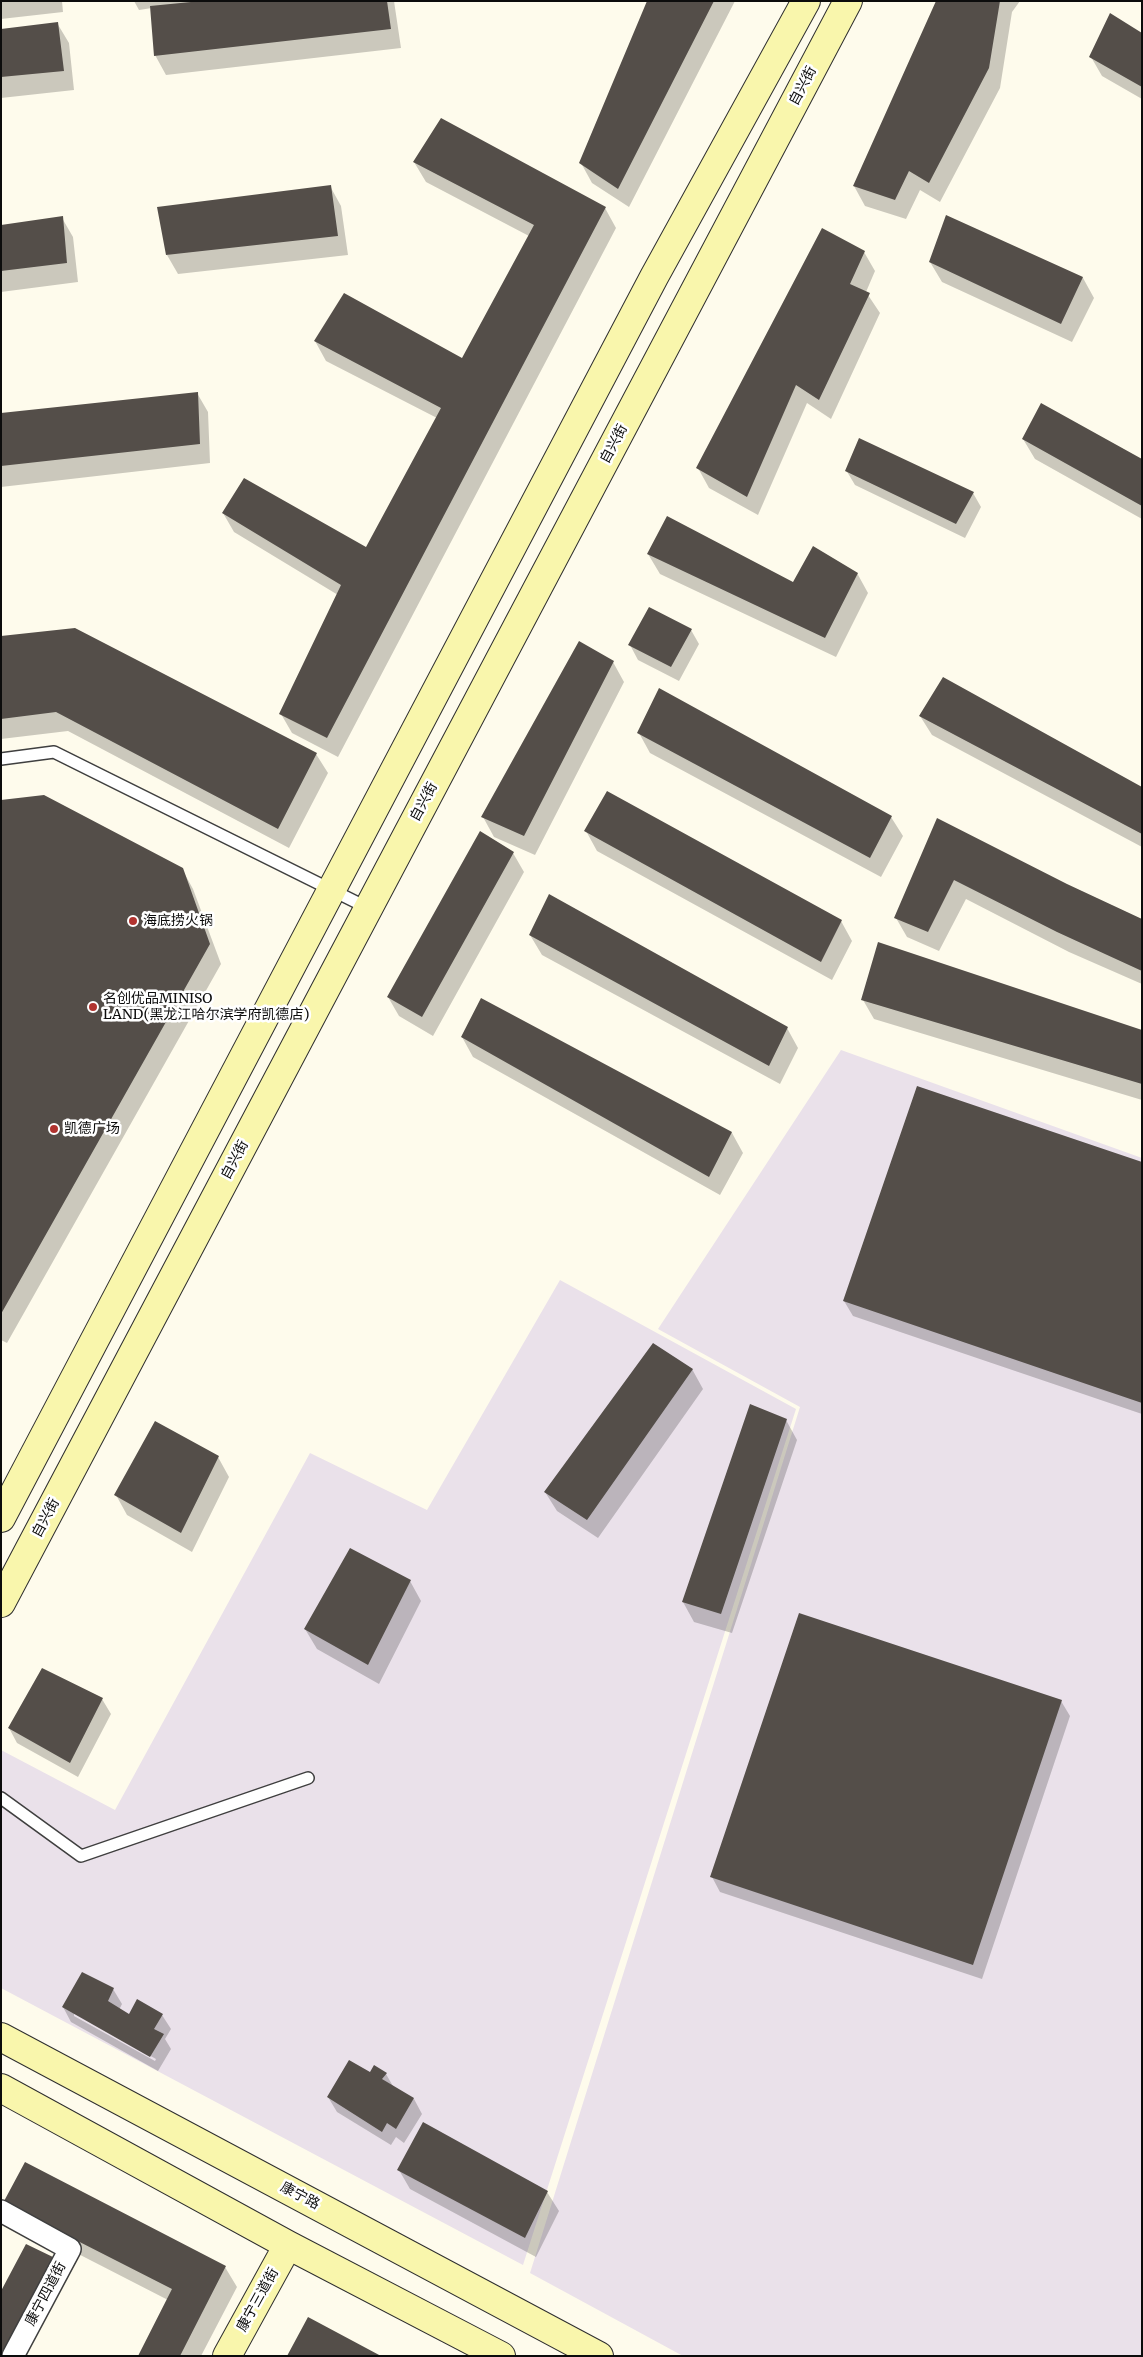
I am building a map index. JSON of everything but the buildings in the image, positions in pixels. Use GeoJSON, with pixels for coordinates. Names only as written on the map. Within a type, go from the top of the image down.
{"type":"FeatureCollection","features":[{"type":"Feature","properties":{"kind":"main road"},"geometry":{"type":"LineString","coordinates":[[1,1518],[654,277],[806,1]]}},
{"type":"Feature","properties":{"kind":"main road","name":"自兴街"},"geometry":{"type":"LineString","coordinates":[[1,1603],[848,1]]}},
{"type":"Feature","properties":{"kind":"main road","name":"康宁路"},"geometry":{"type":"LineString","coordinates":[[1,2037],[599,2356]]}},
{"type":"Feature","properties":{"kind":"main road"},"geometry":{"type":"LineString","coordinates":[[4,2095],[501,2356]]}},
{"type":"Feature","properties":{"kind":"main road","name":"康宁三道街"},"geometry":{"type":"LineString","coordinates":[[227,2356],[288,2245]]}},
{"type":"Feature","properties":{"kind":"street","name":"康宁四道街"},"geometry":{"type":"LineString","coordinates":[[1,2211],[70,2249],[12,2356]]}},
{"type":"Feature","properties":{"kind":"lane"},"geometry":{"type":"LineString","coordinates":[[1,759],[54,752],[368,908]]}},
{"type":"Feature","properties":{"kind":"lane"},"geometry":{"type":"LineString","coordinates":[[1,1798],[81,1856],[308,1778]]}},
{"type":"Feature","properties":{"kind":"shaded area"},"geometry":{"type":"Polygon","coordinates":[[[841,1050],[1142,1158],[1142,2356],[683,2356],[530,2273],[800,1407],[658,1329],[841,1050]]]}},
{"type":"Feature","properties":{"kind":"shaded area"},"geometry":{"type":"Polygon","coordinates":[[[560,1280],[796,1409],[523,2265],[1,1988],[1,1750],[115,1810],[310,1453],[427,1510],[560,1280]]]}},
{"type":"Feature","properties":{"kind":"place","name":"海底捞火锅"},"geometry":{"type":"Point","coordinates":[133,921]}},
{"type":"Feature","properties":{"kind":"place","name":"名创优品MINISO LAND(黑龙江哈尔滨学府凯德店)"},"geometry":{"type":"Point","coordinates":[93,1007]}},
{"type":"Feature","properties":{"kind":"place","name":"凯德广场"},"geometry":{"type":"Point","coordinates":[54,1129]}}]}
